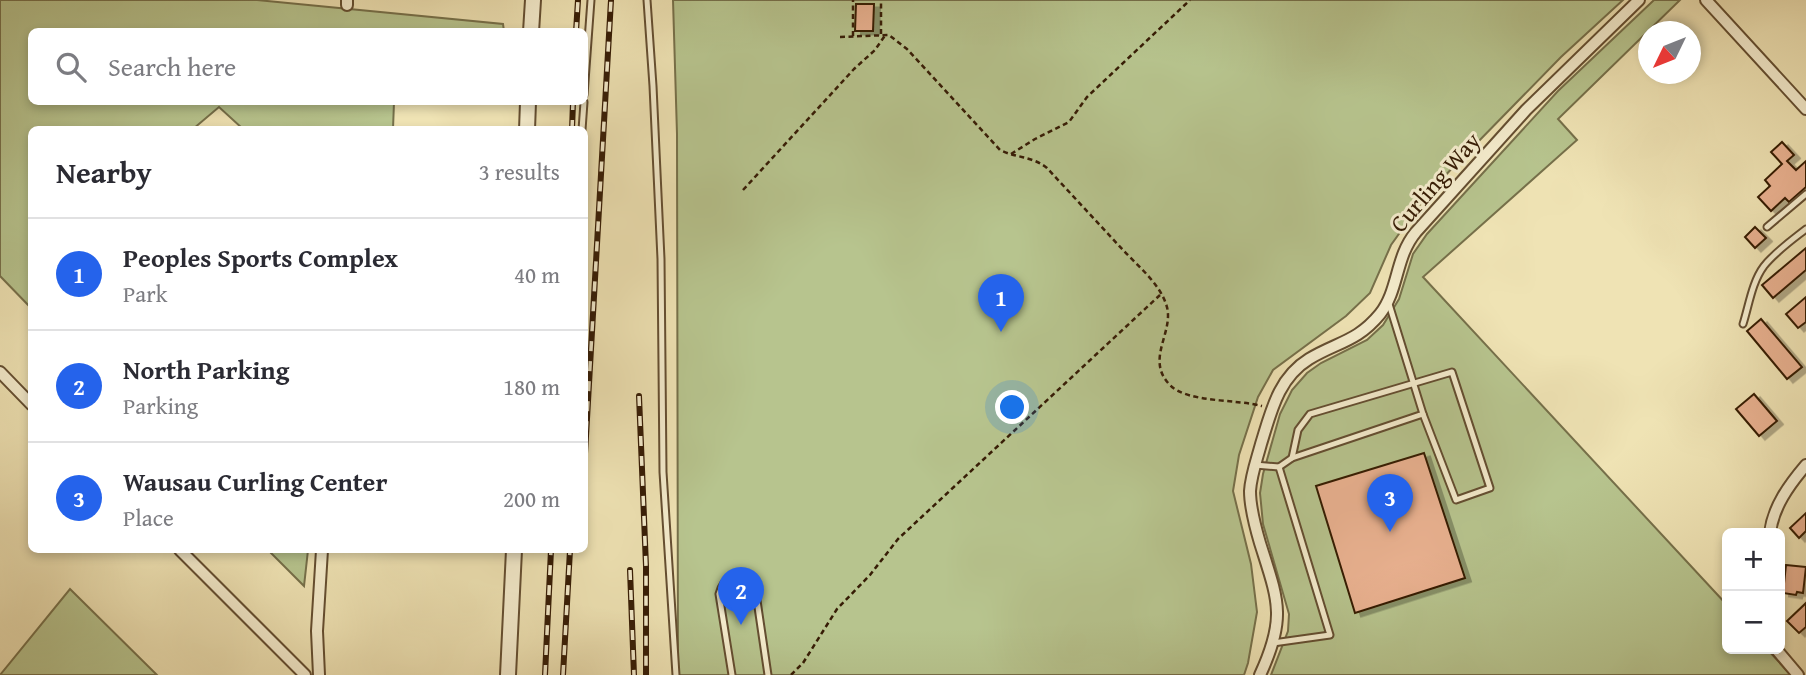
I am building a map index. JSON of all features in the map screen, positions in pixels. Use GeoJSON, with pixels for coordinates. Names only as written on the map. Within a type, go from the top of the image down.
{"type":"FeatureCollection","features":[{"type":"Feature","properties":{"kind":"street"},"geometry":{"type":"LineString","coordinates":[[531,28],[533,0]]}},
{"type":"Feature","properties":{"kind":"street","name":"Curling Way"},"geometry":{"type":"LineString","coordinates":[[1261,675],[1273,643],[1278,619],[1277,600],[1257,533],[1250,490],[1272,409],[1282,386],[1297,368],[1312,357],[1357,335],[1375,318],[1388,301],[1406,244],[1526,110],[1639,0]]}},
{"type":"Feature","properties":{"kind":"street"},"geometry":{"type":"LineString","coordinates":[[1706,0],[1806,109]]}},
{"type":"Feature","properties":{"kind":"street"},"geometry":{"type":"LineString","coordinates":[[527,126],[528,105]]}},
{"type":"Feature","properties":{"kind":"street"},"geometry":{"type":"LineString","coordinates":[[0,372],[28,401]]}},
{"type":"Feature","properties":{"kind":"street"},"geometry":{"type":"LineString","coordinates":[[1771,528],[1776,509],[1787,489],[1806,465]]}},
{"type":"Feature","properties":{"kind":"street"},"geometry":{"type":"LineString","coordinates":[[183,553],[304,675]]}},
{"type":"Feature","properties":{"kind":"street"},"geometry":{"type":"LineString","coordinates":[[319,675],[317,631],[322,553]]}},
{"type":"Feature","properties":{"kind":"street"},"geometry":{"type":"LineString","coordinates":[[508,675],[514,553]]}},
{"type":"Feature","properties":{"kind":"street"},"geometry":{"type":"LineString","coordinates":[[1780,654],[1798,675]]}},
{"type":"Feature","properties":{"kind":"lane"},"geometry":{"type":"LineString","coordinates":[[588,41],[591,0]]}},
{"type":"Feature","properties":{"kind":"lane"},"geometry":{"type":"LineString","coordinates":[[647,0],[661,259],[663,482],[676,675]]}},
{"type":"Feature","properties":{"kind":"lane"},"geometry":{"type":"LineString","coordinates":[[582,126],[584,105]]}},
{"type":"Feature","properties":{"kind":"lane"},"geometry":{"type":"LineString","coordinates":[[1768,227],[1806,194]]}},
{"type":"Feature","properties":{"kind":"lane"},"geometry":{"type":"LineString","coordinates":[[1743,324],[1763,267],[1806,229]]}},
{"type":"Feature","properties":{"kind":"lane"},"geometry":{"type":"LineString","coordinates":[[1292,458],[1298,430],[1310,414],[1413,383],[1452,372],[1490,488],[1456,500],[1423,414],[1413,383],[1388,301]]}},
{"type":"Feature","properties":{"kind":"lane"},"geometry":{"type":"LineString","coordinates":[[1255,465],[1279,467],[1292,458],[1423,414]]}},
{"type":"Feature","properties":{"kind":"lane"},"geometry":{"type":"LineString","coordinates":[[1273,643],[1330,635],[1279,467]]}},
{"type":"Feature","properties":{"kind":"lane"},"geometry":{"type":"LineString","coordinates":[[732,675],[719,594],[727,578],[737,574],[754,580],[768,675]]}},
{"type":"Feature","properties":{"kind":"path"},"geometry":{"type":"LineString","coordinates":[[853,0],[853,36]]}},
{"type":"Feature","properties":{"kind":"path"},"geometry":{"type":"LineString","coordinates":[[881,0],[881,34]]}},
{"type":"Feature","properties":{"kind":"path"},"geometry":{"type":"LineString","coordinates":[[1011,154],[1069,122],[1087,97],[1190,0]]}},
{"type":"Feature","properties":{"kind":"path"},"geometry":{"type":"LineString","coordinates":[[840,37],[881,34],[892,36],[1000,150],[1032,159],[1047,168],[1161,294],[1168,311],[1160,365],[1163,377],[1171,386],[1184,395],[1238,401],[1272,409]]}},
{"type":"Feature","properties":{"kind":"path"},"geometry":{"type":"LineString","coordinates":[[743,190],[853,69],[875,50],[886,34]]}},
{"type":"Feature","properties":{"kind":"path"},"geometry":{"type":"LineString","coordinates":[[791,675],[803,663],[837,609],[870,575],[898,539],[1161,294]]}},
{"type":"Feature","properties":{"kind":"green space"},"geometry":{"type":"Polygon","coordinates":[[[0,0],[257,0],[503,24],[504,28],[28,28],[28,105],[394,105],[393,126],[240,126],[219,107],[197,126],[28,126],[28,305],[0,276],[0,0]]]}},
{"type":"Feature","properties":{"kind":"green space"},"geometry":{"type":"Polygon","coordinates":[[[673,0],[1623,0],[1561,57],[1429,192],[1391,245],[1370,293],[1346,316],[1273,370],[1258,397],[1239,455],[1233,491],[1251,564],[1257,612],[1244,675],[678,675],[677,134],[673,0]]]}},
{"type":"Feature","properties":{"kind":"green space"},"geometry":{"type":"Polygon","coordinates":[[[1654,0],[1680,0],[1658,21],[1638,21],[1638,41],[1558,119],[1577,140],[1423,277],[1722,600],[1722,654],[1772,654],[1791,675],[1271,675],[1288,631],[1289,614],[1263,524],[1260,493],[1280,414],[1292,390],[1307,373],[1367,340],[1383,325],[1399,299],[1413,254],[1427,234],[1558,91],[1654,0]]]}},
{"type":"Feature","properties":{"kind":"green space"},"geometry":{"type":"Polygon","coordinates":[[[271,553],[308,553],[304,586],[271,553]]]}},
{"type":"Feature","properties":{"kind":"green space"},"geometry":{"type":"Polygon","coordinates":[[[70,589],[157,675],[0,675],[70,589]]]}},
{"type":"Feature","properties":{"kind":"building"},"geometry":{"type":"Polygon","coordinates":[[[856,4],[874,4],[873,31],[855,31],[856,4]]]}},
{"type":"Feature","properties":{"kind":"building"},"geometry":{"type":"Polygon","coordinates":[[[1782,142],[1794,155],[1787,161],[1796,170],[1806,161],[1806,187],[1789,202],[1785,198],[1771,211],[1758,197],[1770,186],[1765,180],[1782,164],[1771,152],[1782,142]]]}},
{"type":"Feature","properties":{"kind":"building"},"geometry":{"type":"Polygon","coordinates":[[[1755,227],[1766,238],[1755,248],[1745,237],[1755,227]]]}},
{"type":"Feature","properties":{"kind":"building"},"geometry":{"type":"Polygon","coordinates":[[[1806,248],[1806,270],[1773,298],[1762,285],[1806,248]]]}},
{"type":"Feature","properties":{"kind":"building"},"geometry":{"type":"Polygon","coordinates":[[[1806,297],[1806,322],[1798,328],[1786,314],[1806,297]]]}},
{"type":"Feature","properties":{"kind":"building"},"geometry":{"type":"Polygon","coordinates":[[[1761,319],[1802,367],[1787,379],[1747,331],[1761,319]]]}},
{"type":"Feature","properties":{"kind":"building"},"geometry":{"type":"Polygon","coordinates":[[[1754,394],[1777,421],[1759,436],[1736,409],[1754,394]]]}},
{"type":"Feature","properties":{"kind":"building"},"geometry":{"type":"Polygon","coordinates":[[[1424,453],[1465,578],[1355,613],[1316,486],[1424,453]]]}},
{"type":"Feature","properties":{"kind":"building"},"geometry":{"type":"Polygon","coordinates":[[[1806,513],[1806,531],[1799,538],[1790,528],[1806,513]]]}},
{"type":"Feature","properties":{"kind":"building"},"geometry":{"type":"Polygon","coordinates":[[[1786,565],[1806,567],[1803,593],[1785,593],[1786,565]]]}},
{"type":"Feature","properties":{"kind":"building"},"geometry":{"type":"Polygon","coordinates":[[[1806,603],[1806,627],[1799,633],[1787,621],[1806,603]]]}},
{"type":"Feature","properties":{"kind":"railway"},"geometry":{"type":"LineString","coordinates":[[576,28],[578,0]]}},
{"type":"Feature","properties":{"kind":"railway"},"geometry":{"type":"LineString","coordinates":[[588,401],[611,0]]}},
{"type":"Feature","properties":{"kind":"railway"},"geometry":{"type":"LineString","coordinates":[[572,126],[573,105]]}},
{"type":"Feature","properties":{"kind":"railway"},"geometry":{"type":"LineString","coordinates":[[639,396],[646,566],[646,675]]}},
{"type":"Feature","properties":{"kind":"railway"},"geometry":{"type":"LineString","coordinates":[[545,675],[551,553]]}},
{"type":"Feature","properties":{"kind":"railway"},"geometry":{"type":"LineString","coordinates":[[563,675],[570,553]]}},
{"type":"Feature","properties":{"kind":"railway"},"geometry":{"type":"LineString","coordinates":[[630,570],[634,675]]}},
{"type":"Feature","properties":{"kind":"place","name":"Peoples Sports Complex"},"geometry":{"type":"Point","coordinates":[1001,332]}},
{"type":"Feature","properties":{"kind":"place","name":"Wausau Curling Center"},"geometry":{"type":"Point","coordinates":[1390,532]}},
{"type":"Feature","properties":{"kind":"place","name":"North Parking"},"geometry":{"type":"Point","coordinates":[741,625]}}]}
